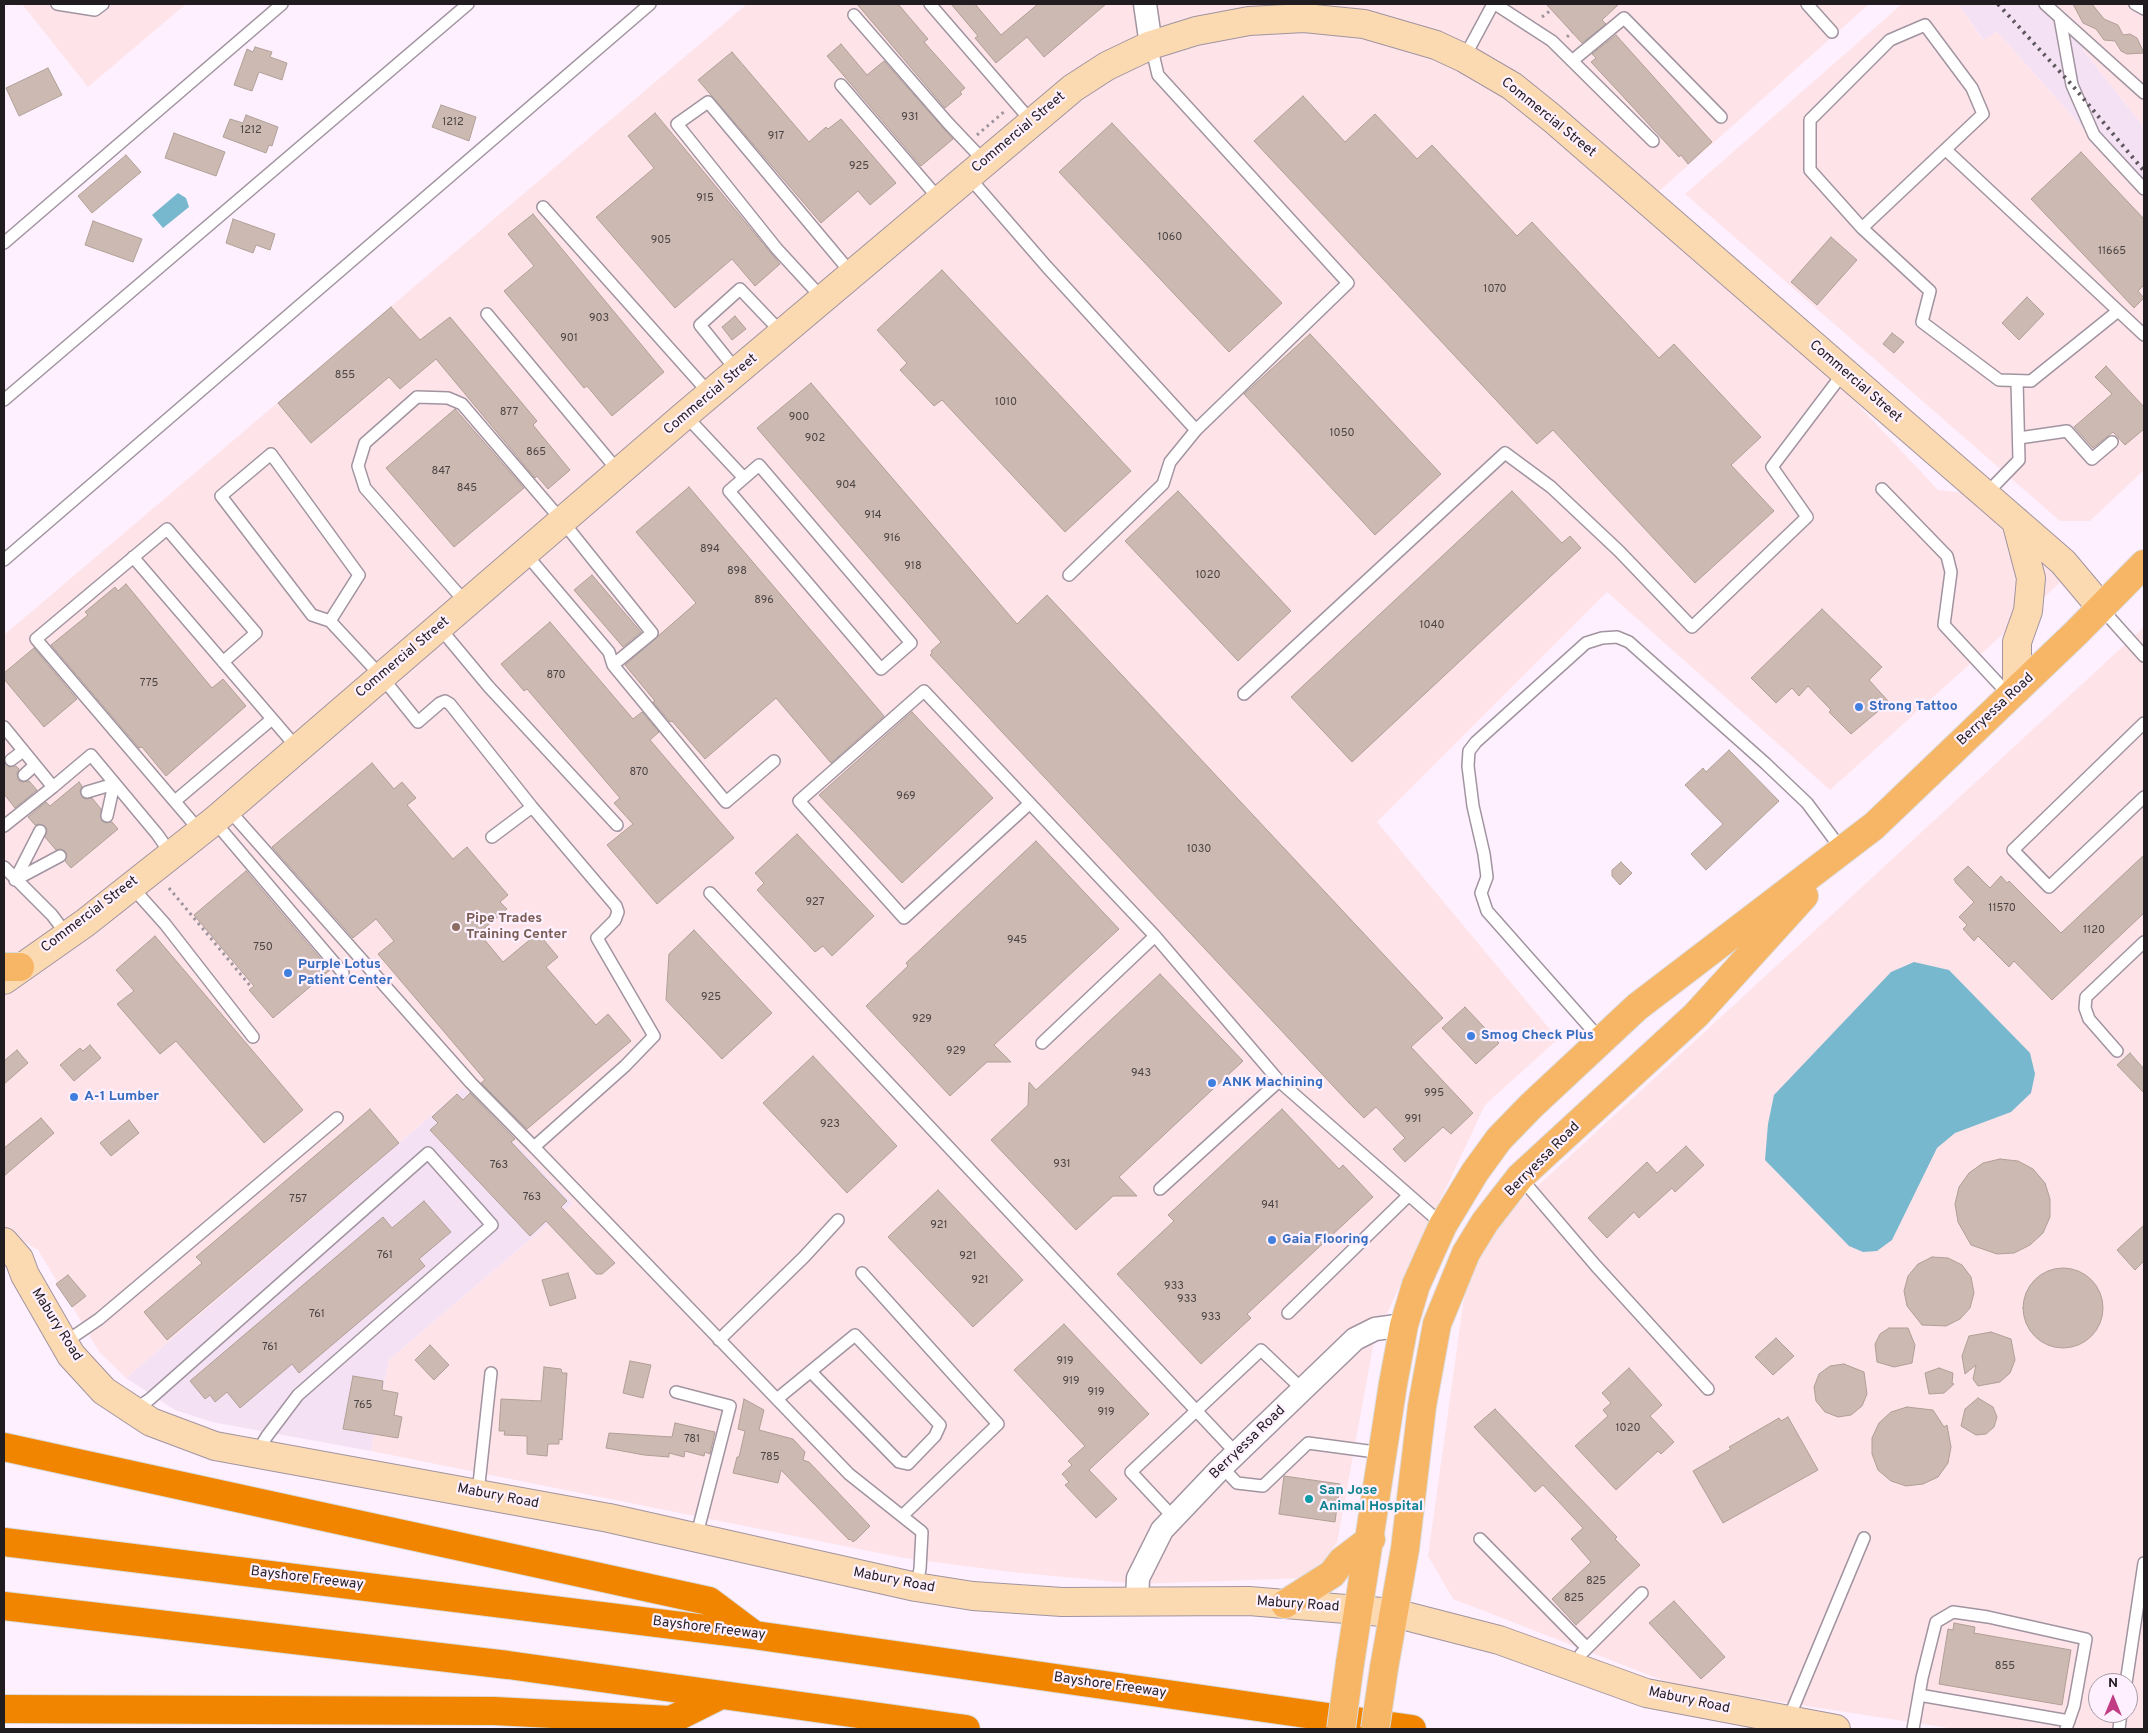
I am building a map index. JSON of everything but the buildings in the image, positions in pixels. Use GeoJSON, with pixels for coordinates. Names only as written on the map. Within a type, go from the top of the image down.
{"type":"FeatureCollection","features":[{"type":"Feature","properties":{"kind":"highway"},"geometry":{"type":"LineString","coordinates":[[4,1447],[360,1527],[709,1602],[754,1635]]}},
{"type":"Feature","properties":{"kind":"highway","name":"Bayshore Freeway"},"geometry":{"type":"LineString","coordinates":[[4,1542],[754,1635],[1412,1729]]}},
{"type":"Feature","properties":{"kind":"highway"},"geometry":{"type":"LineString","coordinates":[[4,1606],[508,1665],[966,1729]]}},
{"type":"Feature","properties":{"kind":"highway"},"geometry":{"type":"LineString","coordinates":[[4,1709],[494,1711],[671,1720],[721,1695]]}},
{"type":"Feature","properties":{"kind":"main road","name":"Commercial Street"},"geometry":{"type":"LineString","coordinates":[[9,971],[67,935],[131,886],[214,820],[298,749],[685,415],[940,200],[974,160],[1024,113],[1073,88],[1107,66],[1151,45],[1196,30],[1240,22],[1304,18],[1364,24],[1436,45],[1464,58],[1512,86],[1553,119],[2063,562],[2100,606]]}},
{"type":"Feature","properties":{"kind":"main road"},"geometry":{"type":"LineString","coordinates":[[2014,692],[2017,642],[2028,611],[2031,578],[2016,522]]}},
{"type":"Feature","properties":{"kind":"main road","name":"Berryessa Road"},"geometry":{"type":"LineString","coordinates":[[1341,1729],[1404,1325],[1416,1285],[1443,1225],[1474,1172],[1499,1139],[1531,1106],[1637,1007],[1843,852],[1874,826],[2076,633],[2100,606],[2144,564]]}},
{"type":"Feature","properties":{"kind":"main road","name":"Berryessa Road"},"geometry":{"type":"LineString","coordinates":[[1375,1729],[1405,1549],[1422,1406],[1437,1324],[1466,1253],[1485,1222],[1520,1177],[1696,1015],[1843,852]]}},
{"type":"Feature","properties":{"kind":"main road","name":"Mabury Road"},"geometry":{"type":"LineString","coordinates":[[4,1242],[19,1259],[14,1270],[71,1355],[104,1391],[132,1412],[151,1422],[215,1446],[478,1493],[696,1538],[916,1587],[973,1596],[1052,1601],[1249,1601],[1394,1613],[1499,1640],[1578,1657],[1646,1693],[1836,1729]]}},
{"type":"Feature","properties":{"kind":"main road"},"geometry":{"type":"LineString","coordinates":[[1285,1604],[1332,1574],[1342,1561],[1371,1539]]}},
{"type":"Feature","properties":{"kind":"street"},"geometry":{"type":"LineString","coordinates":[[1145,4],[1151,45]]}},
{"type":"Feature","properties":{"kind":"street","name":"Berryessa Road"},"geometry":{"type":"LineString","coordinates":[[1136,1602],[1138,1578],[1162,1530],[1229,1460],[1355,1339],[1375,1329],[1404,1325]]}},
{"type":"Feature","properties":{"kind":"lane"},"geometry":{"type":"LineString","coordinates":[[57,4],[95,10],[103,4]]}},
{"type":"Feature","properties":{"kind":"lane"},"geometry":{"type":"LineString","coordinates":[[4,243],[282,4]]}},
{"type":"Feature","properties":{"kind":"lane"},"geometry":{"type":"LineString","coordinates":[[4,400],[468,4]]}},
{"type":"Feature","properties":{"kind":"lane"},"geometry":{"type":"LineString","coordinates":[[4,560],[650,4]]}},
{"type":"Feature","properties":{"kind":"lane"},"geometry":{"type":"LineString","coordinates":[[930,4],[1024,113]]}},
{"type":"Feature","properties":{"kind":"lane"},"geometry":{"type":"LineString","coordinates":[[1464,58],[1494,4],[1552,41],[1653,141]]}},
{"type":"Feature","properties":{"kind":"lane"},"geometry":{"type":"LineString","coordinates":[[1807,4],[1832,32]]}},
{"type":"Feature","properties":{"kind":"lane"},"geometry":{"type":"LineString","coordinates":[[2045,4],[2144,93]]}},
{"type":"Feature","properties":{"kind":"lane"},"geometry":{"type":"LineString","coordinates":[[2135,4],[2144,9]]}},
{"type":"Feature","properties":{"kind":"lane"},"geometry":{"type":"LineString","coordinates":[[854,14],[974,160],[1047,267],[1196,430]]}},
{"type":"Feature","properties":{"kind":"lane"},"geometry":{"type":"LineString","coordinates":[[1572,61],[1624,18],[1721,117]]}},
{"type":"Feature","properties":{"kind":"lane"},"geometry":{"type":"LineString","coordinates":[[2060,18],[2072,85],[2094,135],[2144,189]]}},
{"type":"Feature","properties":{"kind":"lane"},"geometry":{"type":"LineString","coordinates":[[1862,228],[1983,114],[1972,88],[1925,25],[1890,40],[1810,120],[1810,170],[1862,228],[1930,291],[1922,322],[1999,380],[2031,381],[2118,311]]}},
{"type":"Feature","properties":{"kind":"lane"},"geometry":{"type":"LineString","coordinates":[[1069,575],[1163,484],[1170,462],[1196,430],[1348,283],[1158,75],[1151,45]]}},
{"type":"Feature","properties":{"kind":"lane"},"geometry":{"type":"LineString","coordinates":[[841,85],[940,200]]}},
{"type":"Feature","properties":{"kind":"lane"},"geometry":{"type":"LineString","coordinates":[[823,299],[776,248],[677,124],[708,102],[852,274]]}},
{"type":"Feature","properties":{"kind":"lane"},"geometry":{"type":"LineString","coordinates":[[1946,150],[2144,335]]}},
{"type":"Feature","properties":{"kind":"lane"},"geometry":{"type":"LineString","coordinates":[[543,207],[710,394]]}},
{"type":"Feature","properties":{"kind":"lane"},"geometry":{"type":"LineString","coordinates":[[737,372],[700,325],[740,289],[783,334]]}},
{"type":"Feature","properties":{"kind":"lane"},"geometry":{"type":"LineString","coordinates":[[487,314],[619,473]]}},
{"type":"Feature","properties":{"kind":"lane"},"geometry":{"type":"LineString","coordinates":[[1244,694],[1505,453],[1558,493],[1619,551],[1692,627],[1807,517],[1772,467],[1844,372]]}},
{"type":"Feature","properties":{"kind":"lane"},"geometry":{"type":"LineString","coordinates":[[1984,495],[2019,460],[2017,381]]}},
{"type":"Feature","properties":{"kind":"lane"},"geometry":{"type":"LineString","coordinates":[[466,604],[365,488],[358,466],[365,443],[417,397],[448,398],[462,404],[563,522],[652,633],[612,666]]}},
{"type":"Feature","properties":{"kind":"lane"},"geometry":{"type":"LineString","coordinates":[[685,415],[744,478]]}},
{"type":"Feature","properties":{"kind":"lane"},"geometry":{"type":"LineString","coordinates":[[2019,438],[2067,431],[2092,459],[2112,442]]}},
{"type":"Feature","properties":{"kind":"lane"},"geometry":{"type":"LineString","coordinates":[[330,621],[359,575],[271,454],[221,496],[312,615],[330,621],[381,676],[418,722],[440,703],[445,701],[450,704],[532,807],[616,906],[618,912],[615,920],[597,938],[654,1036],[625,1066],[534,1147]]}},
{"type":"Feature","properties":{"kind":"lane"},"geometry":{"type":"LineString","coordinates":[[759,465],[911,643],[881,669],[729,491],[744,478],[759,465]]}},
{"type":"Feature","properties":{"kind":"lane"},"geometry":{"type":"LineString","coordinates":[[1882,489],[1947,556],[1950,572],[1944,625],[2014,692]]}},
{"type":"Feature","properties":{"kind":"lane"},"geometry":{"type":"LineString","coordinates":[[223,662],[256,633],[167,529],[36,639],[175,801],[214,820],[534,1147],[849,1474],[922,1532],[920,1569],[916,1587]]}},
{"type":"Feature","properties":{"kind":"lane"},"geometry":{"type":"LineString","coordinates":[[525,553],[609,652],[612,666],[726,802],[774,761]]}},
{"type":"Feature","properties":{"kind":"lane"},"geometry":{"type":"LineString","coordinates":[[133,557],[298,749]]}},
{"type":"Feature","properties":{"kind":"lane"},"geometry":{"type":"LineString","coordinates":[[2100,606],[2144,656]]}},
{"type":"Feature","properties":{"kind":"lane"},"geometry":{"type":"LineString","coordinates":[[439,627],[489,687],[617,825]]}},
{"type":"Feature","properties":{"kind":"lane"},"geometry":{"type":"LineString","coordinates":[[1601,1040],[1487,911],[1481,894],[1487,878],[1484,854],[1473,806],[1468,766],[1469,751],[1476,742],[1586,644],[1602,638],[1617,637],[1629,642],[1765,763],[1806,804],[1843,852]]}},
{"type":"Feature","properties":{"kind":"lane"},"geometry":{"type":"LineString","coordinates":[[1029,804],[904,918],[798,801],[924,692],[1155,936],[1279,1081],[1443,1225]]}},
{"type":"Feature","properties":{"kind":"lane"},"geometry":{"type":"LineString","coordinates":[[175,801],[272,719]]}},
{"type":"Feature","properties":{"kind":"lane"},"geometry":{"type":"LineString","coordinates":[[2144,723],[2013,850],[2049,887],[2144,797]]}},
{"type":"Feature","properties":{"kind":"lane"},"geometry":{"type":"LineString","coordinates":[[6,734],[23,751],[53,788]]}},
{"type":"Feature","properties":{"kind":"lane"},"geometry":{"type":"LineString","coordinates":[[11,760],[23,751]]}},
{"type":"Feature","properties":{"kind":"lane"},"geometry":{"type":"LineString","coordinates":[[4,826],[53,788],[91,755],[157,834],[171,854]]}},
{"type":"Feature","properties":{"kind":"lane"},"geometry":{"type":"LineString","coordinates":[[24,775],[35,765]]}},
{"type":"Feature","properties":{"kind":"lane"},"geometry":{"type":"LineString","coordinates":[[87,792],[114,784]]}},
{"type":"Feature","properties":{"kind":"lane"},"geometry":{"type":"LineString","coordinates":[[107,816],[114,784]]}},
{"type":"Feature","properties":{"kind":"lane"},"geometry":{"type":"LineString","coordinates":[[492,837],[532,807]]}},
{"type":"Feature","properties":{"kind":"lane"},"geometry":{"type":"LineString","coordinates":[[214,820],[343,974]]}},
{"type":"Feature","properties":{"kind":"lane"},"geometry":{"type":"LineString","coordinates":[[15,880],[40,831]]}},
{"type":"Feature","properties":{"kind":"lane"},"geometry":{"type":"LineString","coordinates":[[15,880],[60,856]]}},
{"type":"Feature","properties":{"kind":"lane"},"geometry":{"type":"LineString","coordinates":[[4,867],[15,880],[52,914],[67,935]]}},
{"type":"Feature","properties":{"kind":"lane"},"geometry":{"type":"LineString","coordinates":[[131,886],[165,924],[253,1037]]}},
{"type":"Feature","properties":{"kind":"lane"},"geometry":{"type":"LineString","coordinates":[[710,894],[1196,1410],[1229,1460],[1237,1483],[1264,1486],[1308,1443],[1383,1453]]}},
{"type":"Feature","properties":{"kind":"lane"},"geometry":{"type":"LineString","coordinates":[[1042,1044],[1155,936]]}},
{"type":"Feature","properties":{"kind":"lane"},"geometry":{"type":"LineString","coordinates":[[2117,1051],[2089,1019],[2085,1008],[2086,997],[2144,942]]}},
{"type":"Feature","properties":{"kind":"lane"},"geometry":{"type":"LineString","coordinates":[[1160,1189],[1279,1081]]}},
{"type":"Feature","properties":{"kind":"lane"},"geometry":{"type":"LineString","coordinates":[[64,1343],[99,1319],[337,1118]]}},
{"type":"Feature","properties":{"kind":"lane"},"geometry":{"type":"LineString","coordinates":[[132,1412],[428,1153],[492,1225],[298,1395],[266,1436],[256,1454]]}},
{"type":"Feature","properties":{"kind":"lane"},"geometry":{"type":"LineString","coordinates":[[1520,1177],[1596,1266],[1708,1389]]}},
{"type":"Feature","properties":{"kind":"lane"},"geometry":{"type":"LineString","coordinates":[[1288,1313],[1408,1196]]}},
{"type":"Feature","properties":{"kind":"lane"},"geometry":{"type":"LineString","coordinates":[[719,1340],[804,1257],[838,1220]]}},
{"type":"Feature","properties":{"kind":"lane"},"geometry":{"type":"LineString","coordinates":[[862,1273],[998,1424],[902,1516]]}},
{"type":"Feature","properties":{"kind":"lane"},"geometry":{"type":"LineString","coordinates":[[777,1400],[855,1335],[940,1425],[935,1436],[908,1464],[899,1462],[811,1372]]}},
{"type":"Feature","properties":{"kind":"lane"},"geometry":{"type":"LineString","coordinates":[[1174,1518],[1131,1472],[1261,1350],[1303,1390]]}},
{"type":"Feature","properties":{"kind":"lane"},"geometry":{"type":"LineString","coordinates":[[478,1493],[491,1373]]}},
{"type":"Feature","properties":{"kind":"lane"},"geometry":{"type":"LineString","coordinates":[[676,1392],[730,1406],[696,1538]]}},
{"type":"Feature","properties":{"kind":"lane"},"geometry":{"type":"LineString","coordinates":[[1788,1721],[1864,1538]]}},
{"type":"Feature","properties":{"kind":"lane"},"geometry":{"type":"LineString","coordinates":[[1480,1539],[1578,1657],[1642,1593]]}},
{"type":"Feature","properties":{"kind":"lane"},"geometry":{"type":"LineString","coordinates":[[2128,1673],[2144,1563]]}},
{"type":"Feature","properties":{"kind":"lane"},"geometry":{"type":"LineString","coordinates":[[1913,1729],[1919,1695],[1936,1622],[1953,1612],[1988,1617],[2086,1638],[2074,1706],[2068,1725],[1919,1695]]}},
{"type":"Feature","properties":{"kind":"path"},"geometry":{"type":"LineString","coordinates":[[974,160],[1024,113]]}},
{"type":"Feature","properties":{"kind":"path"},"geometry":{"type":"LineString","coordinates":[[169,888],[252,988]]}},
{"type":"Feature","properties":{"kind":"shaded area"},"geometry":{"type":"Polygon","coordinates":[[[22,4],[186,4],[88,87],[22,4]]]}},
{"type":"Feature","properties":{"kind":"shaded area"},"geometry":{"type":"Polygon","coordinates":[[[747,4],[1869,4],[1647,202],[1831,376],[1938,490],[1984,495],[2072,572],[1830,790],[1607,592],[1377,822],[1558,1039],[1485,1105],[1374,1341],[1337,1543],[1310,1578],[1138,1584],[1011,1572],[904,1558],[371,1451],[389,1360],[573,1203],[463,1088],[126,1378],[100,1353],[38,1250],[4,1230],[4,635],[747,4]]]}},
{"type":"Feature","properties":{"kind":"shaded area"},"geometry":{"type":"Polygon","coordinates":[[[1902,4],[1958,4],[1983,40],[1997,32],[2144,196],[2144,470],[2090,521],[2060,521],[1685,194],[1902,4]]]}},
{"type":"Feature","properties":{"kind":"shaded area"},"geometry":{"type":"Polygon","coordinates":[[[1958,4],[2054,4],[2078,23],[2084,51],[2144,127],[2144,196],[1997,32],[1984,41],[1958,4]]]}},
{"type":"Feature","properties":{"kind":"shaded area"},"geometry":{"type":"Polygon","coordinates":[[[2054,4],[2144,4],[2144,127],[2084,51],[2078,23],[2054,4]]]}},
{"type":"Feature","properties":{"kind":"shaded area"},"geometry":{"type":"Polygon","coordinates":[[[2144,627],[2144,1729],[1955,1729],[1677,1686],[1453,1599],[1428,1556],[1467,1276],[1505,1216],[2144,627]]]}},
{"type":"Feature","properties":{"kind":"shaded area"},"geometry":{"type":"Polygon","coordinates":[[[463,1088],[573,1203],[389,1360],[371,1451],[212,1422],[175,1410],[126,1378],[463,1088]]]}},
{"type":"Feature","properties":{"kind":"water"},"geometry":{"type":"Polygon","coordinates":[[[178,193],[186,198],[189,207],[163,228],[152,215],[178,193]]]}},
{"type":"Feature","properties":{"kind":"water"},"geometry":{"type":"Polygon","coordinates":[[[1914,962],[1949,970],[2030,1053],[2035,1074],[2031,1093],[2011,1112],[1955,1133],[1937,1148],[1892,1240],[1877,1251],[1863,1252],[1849,1246],[1765,1160],[1768,1124],[1774,1095],[1891,972],[1914,962]]]}},
{"type":"Feature","properties":{"kind":"railway"},"geometry":{"type":"LineString","coordinates":[[1998,4],[2072,85],[2144,171]]}},
{"type":"Feature","properties":{"kind":"place","name":"Strong Tattoo"},"geometry":{"type":"Point","coordinates":[1859,707]}},
{"type":"Feature","properties":{"kind":"place","name":"Pipe Trades Training Center"},"geometry":{"type":"Point","coordinates":[456,927]}},
{"type":"Feature","properties":{"kind":"place","name":"Purple Lotus Patient Center"},"geometry":{"type":"Point","coordinates":[288,973]}},
{"type":"Feature","properties":{"kind":"place","name":"Smog Check Plus"},"geometry":{"type":"Point","coordinates":[1471,1036]}},
{"type":"Feature","properties":{"kind":"place","name":"ANK Machining"},"geometry":{"type":"Point","coordinates":[1212,1083]}},
{"type":"Feature","properties":{"kind":"place","name":"A-1 Lumber"},"geometry":{"type":"Point","coordinates":[74,1097]}},
{"type":"Feature","properties":{"kind":"place","name":"Gaia Flooring"},"geometry":{"type":"Point","coordinates":[1272,1240]}},
{"type":"Feature","properties":{"kind":"place","name":"San Jose Animal Hospital"},"geometry":{"type":"Point","coordinates":[1309,1499]}}]}
